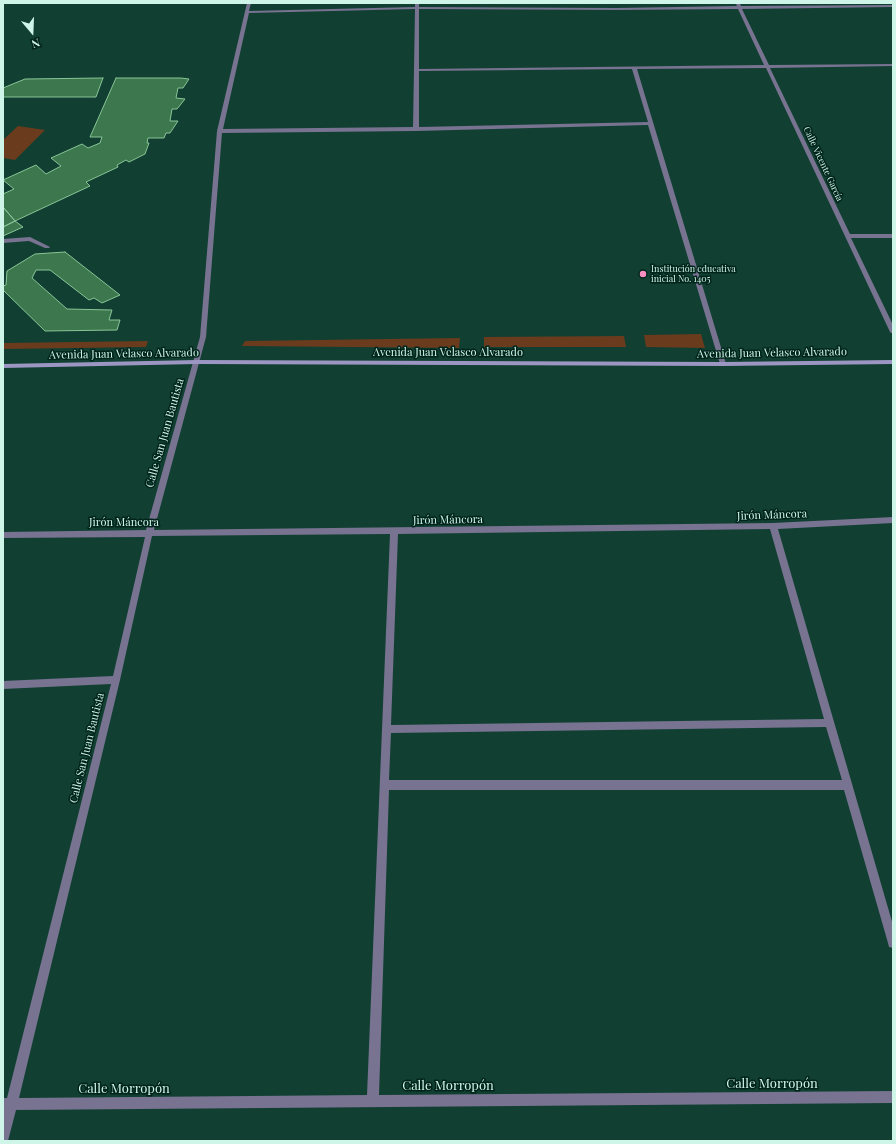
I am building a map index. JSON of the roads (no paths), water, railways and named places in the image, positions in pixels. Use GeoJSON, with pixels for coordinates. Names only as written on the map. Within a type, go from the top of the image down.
{"type":"FeatureCollection","features":[{"type":"Feature","properties":{"kind":"street","name":"Calle San Juan Bautista"},"geometry":{"type":"LineString","coordinates":[[3,1139],[8,1103],[116,680],[149,534],[203,336],[220,131],[249,3]]}},
{"type":"Feature","properties":{"kind":"street"},"geometry":{"type":"LineString","coordinates":[[615,3],[616,9]]}},
{"type":"Feature","properties":{"kind":"street"},"geometry":{"type":"LineString","coordinates":[[247,12],[417,6],[616,9],[738,5],[893,6]]}},
{"type":"Feature","properties":{"kind":"street","name":"Calle Vicente García"},"geometry":{"type":"LineString","coordinates":[[738,5],[893,332]]}},
{"type":"Feature","properties":{"kind":"street"},"geometry":{"type":"LineString","coordinates":[[416,129],[417,6]]}},
{"type":"Feature","properties":{"kind":"street"},"geometry":{"type":"LineString","coordinates":[[417,70],[767,65],[893,65]]}},
{"type":"Feature","properties":{"kind":"street"},"geometry":{"type":"LineString","coordinates":[[634,68],[723,364]]}},
{"type":"Feature","properties":{"kind":"street"},"geometry":{"type":"LineString","coordinates":[[220,131],[416,129],[651,123]]}},
{"type":"Feature","properties":{"kind":"street"},"geometry":{"type":"LineString","coordinates":[[848,236],[893,236]]}},
{"type":"Feature","properties":{"kind":"street"},"geometry":{"type":"LineString","coordinates":[[3,241],[30,239],[47,247]]}},
{"type":"Feature","properties":{"kind":"street","name":"Avenida Juan Velasco Alvarado"},"geometry":{"type":"LineString","coordinates":[[3,366],[197,362],[723,364],[893,362]]}},
{"type":"Feature","properties":{"kind":"street","name":"Jirón Máncora"},"geometry":{"type":"LineString","coordinates":[[3,535],[394,532],[773,526],[893,520]]}},
{"type":"Feature","properties":{"kind":"street"},"geometry":{"type":"LineString","coordinates":[[773,526],[893,943]]}},
{"type":"Feature","properties":{"kind":"street"},"geometry":{"type":"LineString","coordinates":[[373,1100],[394,532]]}},
{"type":"Feature","properties":{"kind":"street"},"geometry":{"type":"LineString","coordinates":[[3,685],[116,680]]}},
{"type":"Feature","properties":{"kind":"street"},"geometry":{"type":"LineString","coordinates":[[387,729],[829,723]]}},
{"type":"Feature","properties":{"kind":"street"},"geometry":{"type":"LineString","coordinates":[[384,785],[847,785]]}},
{"type":"Feature","properties":{"kind":"street","name":"Calle Morropón"},"geometry":{"type":"LineString","coordinates":[[8,1103],[893,1097]]}},
{"type":"Feature","properties":{"kind":"place","name":"Institución educativa inicial No. 1405"},"geometry":{"type":"Point","coordinates":[643,274]}}]}
